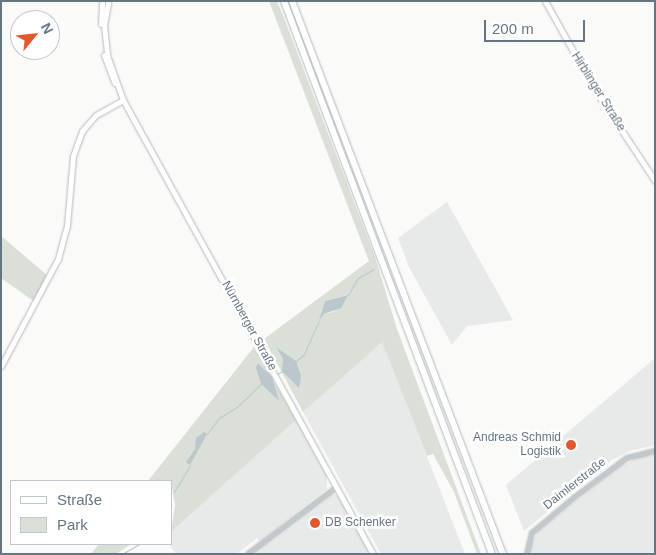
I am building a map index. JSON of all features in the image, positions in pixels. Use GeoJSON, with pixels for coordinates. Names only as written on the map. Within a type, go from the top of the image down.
{"type":"FeatureCollection","features":[{"type":"Feature","properties":{"kind":"highway"},"geometry":{"type":"LineString","coordinates":[[284,1],[492,554]]}},
{"type":"Feature","properties":{"kind":"highway"},"geometry":{"type":"LineString","coordinates":[[292,1],[503,554]]}},
{"type":"Feature","properties":{"kind":"street","name":"Hirblinger Straße"},"geometry":{"type":"LineString","coordinates":[[545,1],[594,90],[655,181]]}},
{"type":"Feature","properties":{"kind":"street"},"geometry":{"type":"LineString","coordinates":[[101,2],[110,2],[103,41],[101,2]]}},
{"type":"Feature","properties":{"kind":"street","name":"Nürnberger Straße"},"geometry":{"type":"LineString","coordinates":[[103,41],[115,84],[123,100],[373,554]]}},
{"type":"Feature","properties":{"kind":"street"},"geometry":{"type":"LineString","coordinates":[[1,366],[58,259],[67,226],[73,156],[82,131],[96,115],[123,100]]}},
{"type":"Feature","properties":{"kind":"street","name":"Daimlerstraße"},"geometry":{"type":"LineString","coordinates":[[527,554],[532,533],[562,507],[619,463],[636,454],[655,451]]}},
{"type":"Feature","properties":{"kind":"street"},"geometry":{"type":"LineString","coordinates":[[248,554],[336,487]]}},
{"type":"Feature","properties":{"kind":"shaded area"},"geometry":{"type":"Polygon","coordinates":[[[447,202],[513,320],[467,326],[452,345],[409,267],[398,238],[447,202]]]}},
{"type":"Feature","properties":{"kind":"shaded area"},"geometry":{"type":"Polygon","coordinates":[[[348,295],[341,308],[324,314],[319,321],[325,301],[348,295]]]}},
{"type":"Feature","properties":{"kind":"shaded area"},"geometry":{"type":"Polygon","coordinates":[[[382,341],[465,554],[381,554],[303,412],[382,341]]]}},
{"type":"Feature","properties":{"kind":"shaded area"},"geometry":{"type":"Polygon","coordinates":[[[277,348],[296,361],[301,376],[299,388],[282,371],[283,359],[277,348]]]}},
{"type":"Feature","properties":{"kind":"shaded area"},"geometry":{"type":"Polygon","coordinates":[[[655,358],[655,445],[630,451],[612,460],[524,531],[506,485],[655,358]]]}},
{"type":"Feature","properties":{"kind":"shaded area"},"geometry":{"type":"Polygon","coordinates":[[[258,363],[272,377],[279,401],[261,384],[256,368],[258,363]]]}},
{"type":"Feature","properties":{"kind":"shaded area"},"geometry":{"type":"Polygon","coordinates":[[[296,420],[327,476],[327,489],[260,541],[257,538],[237,554],[176,554],[170,545],[172,545],[172,531],[296,420]]]}},
{"type":"Feature","properties":{"kind":"shaded area"},"geometry":{"type":"Polygon","coordinates":[[[204,432],[207,434],[190,465],[186,462],[195,449],[196,438],[204,432]]]}},
{"type":"Feature","properties":{"kind":"shaded area"},"geometry":{"type":"Polygon","coordinates":[[[655,455],[655,554],[530,554],[530,545],[538,531],[620,466],[643,456],[655,455]]]}},
{"type":"Feature","properties":{"kind":"shaded area"},"geometry":{"type":"Polygon","coordinates":[[[331,493],[339,497],[370,554],[251,554],[331,493]]]}},
{"type":"Feature","properties":{"kind":"green space"},"geometry":{"type":"Polygon","coordinates":[[[269,1],[277,1],[284,18],[375,257],[397,329],[481,554],[477,554],[454,492],[433,454],[427,456],[382,342],[303,412],[264,339],[369,261],[269,1]],[[347,295],[325,301],[323,314],[333,312],[347,295]]]}},
{"type":"Feature","properties":{"kind":"green space"},"geometry":{"type":"Polygon","coordinates":[[[1,236],[48,276],[35,302],[1,278],[1,236]]]}},
{"type":"Feature","properties":{"kind":"green space"},"geometry":{"type":"Polygon","coordinates":[[[254,347],[270,375],[258,363],[261,384],[278,400],[273,379],[296,420],[172,531],[175,505],[172,480],[149,480],[254,347]]]}},
{"type":"Feature","properties":{"kind":"green space"},"geometry":{"type":"Polygon","coordinates":[[[98,545],[130,545],[116,554],[91,554],[98,545]]]}},
{"type":"Feature","properties":{"kind":"waterway"},"geometry":{"type":"LineString","coordinates":[[348,295],[358,278],[374,269]]}},
{"type":"Feature","properties":{"kind":"waterway"},"geometry":{"type":"LineString","coordinates":[[296,361],[304,354],[319,321]]}},
{"type":"Feature","properties":{"kind":"waterway"},"geometry":{"type":"LineString","coordinates":[[276,375],[282,371]]}},
{"type":"Feature","properties":{"kind":"waterway"},"geometry":{"type":"LineString","coordinates":[[207,434],[219,418],[238,406],[261,384]]}},
{"type":"Feature","properties":{"kind":"waterway"},"geometry":{"type":"LineString","coordinates":[[174,492],[190,465]]}},
{"type":"Feature","properties":{"kind":"waterway"},"geometry":{"type":"LineString","coordinates":[[122,554],[137,545]]}},
{"type":"Feature","properties":{"kind":"place","name":"Andreas Schmid Logistik"},"geometry":{"type":"Point","coordinates":[571,445]}},
{"type":"Feature","properties":{"kind":"place","name":"DB Schenker"},"geometry":{"type":"Point","coordinates":[315,523]}}]}
